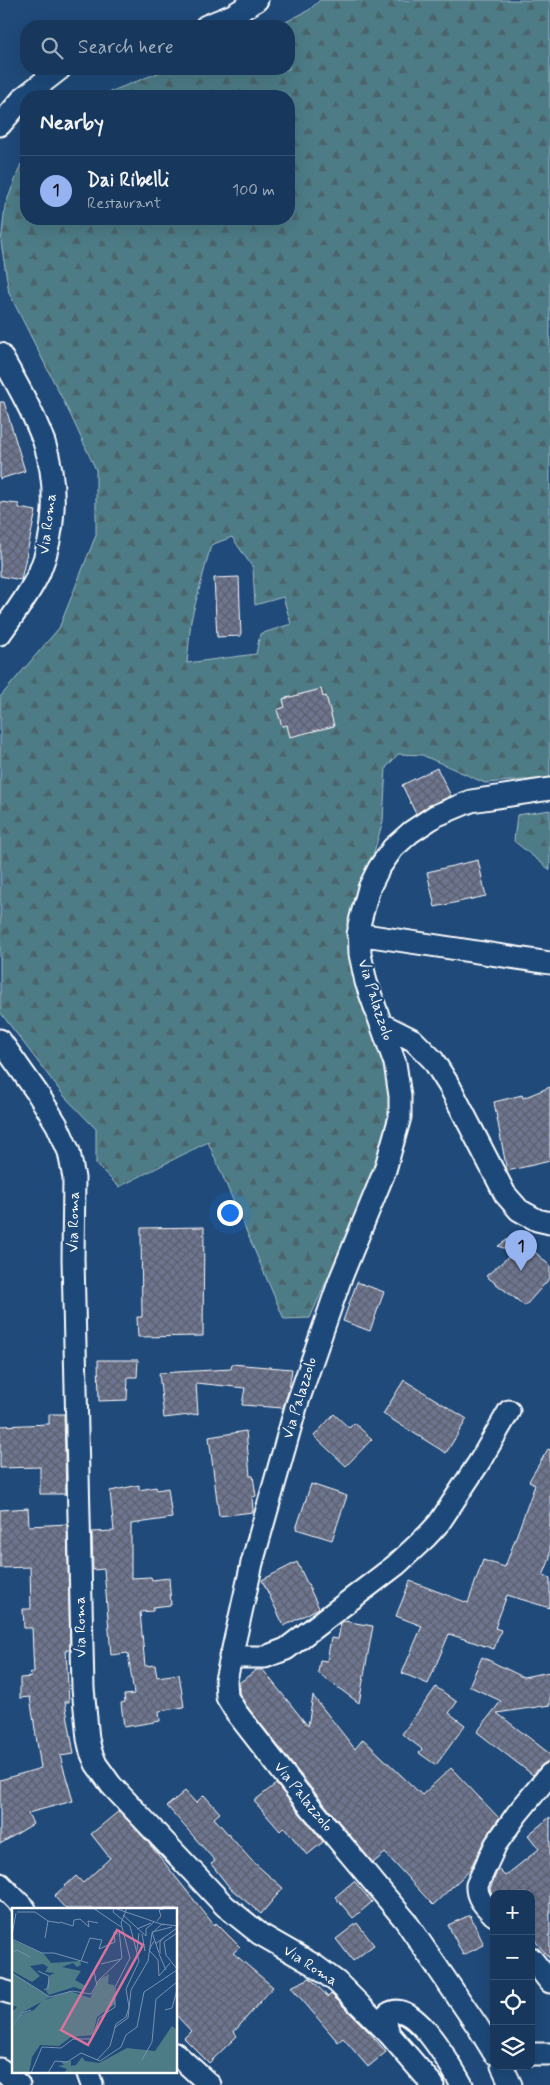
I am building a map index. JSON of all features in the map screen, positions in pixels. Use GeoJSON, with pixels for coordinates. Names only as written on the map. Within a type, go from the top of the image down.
{"type":"FeatureCollection","features":[{"type":"Feature","properties":{"kind":"street"},"geometry":{"type":"LineString","coordinates":[[221,20],[257,0]]}},
{"type":"Feature","properties":{"kind":"street"},"geometry":{"type":"LineString","coordinates":[[33,90],[52,75]]}},
{"type":"Feature","properties":{"kind":"street"},"geometry":{"type":"LineString","coordinates":[[0,125],[20,102]]}},
{"type":"Feature","properties":{"kind":"street","name":"Via Roma"},"geometry":{"type":"LineString","coordinates":[[0,354],[44,442],[51,472],[53,493],[50,530],[42,564],[22,603],[0,634]]}},
{"type":"Feature","properties":{"kind":"street","name":"Via Palazzolo"},"geometry":{"type":"LineString","coordinates":[[490,2041],[486,2029],[405,1920],[298,1792],[230,1704],[225,1686],[252,1564],[300,1394],[340,1280],[385,1170],[398,1128],[401,1107],[397,1075],[364,973],[358,934],[362,909],[379,868],[393,848],[418,826],[444,812],[471,801],[550,789]]}},
{"type":"Feature","properties":{"kind":"street"},"geometry":{"type":"LineString","coordinates":[[358,934],[550,963]]}},
{"type":"Feature","properties":{"kind":"street"},"geometry":{"type":"LineString","coordinates":[[381,1024],[412,1040],[433,1060],[450,1087],[508,1198],[519,1210],[528,1216],[550,1223]]}},
{"type":"Feature","properties":{"kind":"street","name":"Via Roma"},"geometry":{"type":"LineString","coordinates":[[0,1040],[33,1086],[57,1125],[69,1152],[74,1178],[73,1259],[83,1688],[91,1752],[96,1764],[111,1785],[225,1906],[256,1931],[314,1965],[337,1982],[389,2034],[434,2085]]}},
{"type":"Feature","properties":{"kind":"street"},"geometry":{"type":"LineString","coordinates":[[230,1657],[265,1658],[286,1649],[413,1551],[443,1517],[480,1461],[509,1411]]}},
{"type":"Feature","properties":{"kind":"street"},"geometry":{"type":"LineString","coordinates":[[490,1910],[480,1899],[477,1885],[496,1844],[517,1814],[550,1774]]}},
{"type":"Feature","properties":{"kind":"street"},"geometry":{"type":"LineString","coordinates":[[0,1884],[24,1908]]}},
{"type":"Feature","properties":{"kind":"street"},"geometry":{"type":"LineString","coordinates":[[535,1963],[550,1982]]}},
{"type":"Feature","properties":{"kind":"street"},"geometry":{"type":"LineString","coordinates":[[389,2034],[386,2023],[388,2014],[396,2012],[412,2017],[430,2036],[462,2085]]}},
{"type":"Feature","properties":{"kind":"street"},"geometry":{"type":"LineString","coordinates":[[535,2054],[550,2054]]}},
{"type":"Feature","properties":{"kind":"street"},"geometry":{"type":"LineString","coordinates":[[178,2056],[210,2085]]}},
{"type":"Feature","properties":{"kind":"street"},"geometry":{"type":"LineString","coordinates":[[0,2069],[19,2085]]}},
{"type":"Feature","properties":{"kind":"street"},"geometry":{"type":"LineString","coordinates":[[504,2070],[510,2085]]}},
{"type":"Feature","properties":{"kind":"street"},"geometry":{"type":"LineString","coordinates":[[88,2072],[92,2085]]}},
{"type":"Feature","properties":{"kind":"green space"},"geometry":{"type":"Polygon","coordinates":[[[320,0],[550,0],[550,778],[485,783],[422,755],[398,754],[386,768],[383,821],[348,941],[393,1101],[385,1149],[310,1318],[284,1319],[208,1142],[119,1187],[96,1164],[96,1129],[64,1096],[0,1012],[0,697],[59,628],[96,535],[96,470],[9,293],[1,242],[5,206],[20,167],[20,225],[295,225],[295,90],[114,90],[153,75],[295,75],[295,20],[290,20],[309,10],[320,0]],[[232,537],[211,545],[191,620],[187,663],[256,654],[260,634],[291,624],[283,597],[255,605],[253,568],[232,537]],[[321,689],[283,699],[285,707],[277,710],[282,726],[287,725],[290,736],[334,726],[326,696],[323,697],[321,689]]]}},
{"type":"Feature","properties":{"kind":"green space"},"geometry":{"type":"Polygon","coordinates":[[[550,810],[550,870],[514,841],[517,815],[550,810]]]}},
{"type":"Feature","properties":{"kind":"building"},"geometry":{"type":"Polygon","coordinates":[[[0,402],[4,402],[25,471],[0,479],[0,402]]]}},
{"type":"Feature","properties":{"kind":"building"},"geometry":{"type":"Polygon","coordinates":[[[0,502],[19,504],[19,508],[36,511],[21,580],[0,576],[0,502]]]}},
{"type":"Feature","properties":{"kind":"building"},"geometry":{"type":"Polygon","coordinates":[[[239,577],[241,636],[217,637],[214,578],[239,577]]]}},
{"type":"Feature","properties":{"kind":"building"},"geometry":{"type":"Polygon","coordinates":[[[321,689],[323,697],[326,696],[334,726],[290,737],[287,725],[282,726],[277,710],[285,707],[283,699],[321,689]]]}},
{"type":"Feature","properties":{"kind":"building"},"geometry":{"type":"Polygon","coordinates":[[[437,768],[451,796],[430,805],[416,814],[402,785],[437,768]]]}},
{"type":"Feature","properties":{"kind":"building"},"geometry":{"type":"Polygon","coordinates":[[[478,860],[486,896],[435,907],[427,872],[478,860]]]}},
{"type":"Feature","properties":{"kind":"building"},"geometry":{"type":"Polygon","coordinates":[[[550,1087],[550,1161],[507,1171],[494,1102],[522,1095],[523,1098],[550,1087]]]}},
{"type":"Feature","properties":{"kind":"building"},"geometry":{"type":"Polygon","coordinates":[[[204,1227],[203,1336],[138,1337],[137,1317],[142,1317],[141,1228],[204,1227]]]}},
{"type":"Feature","properties":{"kind":"building"},"geometry":{"type":"Polygon","coordinates":[[[516,1234],[550,1266],[550,1278],[525,1306],[486,1276],[514,1252],[498,1246],[516,1234]]]}},
{"type":"Feature","properties":{"kind":"building"},"geometry":{"type":"Polygon","coordinates":[[[357,1282],[384,1292],[370,1331],[343,1321],[357,1282]]]}},
{"type":"Feature","properties":{"kind":"building"},"geometry":{"type":"Polygon","coordinates":[[[98,1360],[138,1360],[137,1377],[128,1377],[127,1400],[99,1401],[98,1360]]]}},
{"type":"Feature","properties":{"kind":"building"},"geometry":{"type":"Polygon","coordinates":[[[232,1364],[292,1369],[289,1389],[283,1408],[242,1405],[245,1388],[196,1383],[198,1414],[164,1418],[159,1373],[231,1369],[232,1364]]]}},
{"type":"Feature","properties":{"kind":"building"},"geometry":{"type":"Polygon","coordinates":[[[404,1380],[467,1419],[446,1453],[383,1414],[404,1380]]]}},
{"type":"Feature","properties":{"kind":"building"},"geometry":{"type":"Polygon","coordinates":[[[49,1414],[64,1414],[66,1494],[40,1494],[40,1467],[0,1468],[0,1426],[49,1424],[49,1414]]]}},
{"type":"Feature","properties":{"kind":"building"},"geometry":{"type":"Polygon","coordinates":[[[334,1414],[349,1428],[354,1423],[372,1439],[346,1466],[314,1436],[334,1414]]]}},
{"type":"Feature","properties":{"kind":"building"},"geometry":{"type":"Polygon","coordinates":[[[246,1431],[250,1476],[253,1476],[256,1496],[252,1497],[253,1512],[219,1516],[209,1437],[246,1431]]]}},
{"type":"Feature","properties":{"kind":"building"},"geometry":{"type":"Polygon","coordinates":[[[548,1449],[550,1450],[550,1558],[543,1576],[550,1578],[550,1608],[507,1595],[495,1628],[501,1630],[494,1649],[449,1634],[428,1684],[402,1673],[422,1626],[396,1616],[410,1581],[468,1603],[483,1560],[505,1567],[535,1485],[529,1481],[548,1449]]]}},
{"type":"Feature","properties":{"kind":"building"},"geometry":{"type":"Polygon","coordinates":[[[311,1484],[347,1496],[332,1540],[296,1529],[311,1484]]]}},
{"type":"Feature","properties":{"kind":"building"},"geometry":{"type":"Polygon","coordinates":[[[139,1485],[139,1490],[156,1487],[157,1490],[168,1488],[172,1518],[131,1524],[131,1578],[151,1577],[152,1580],[169,1578],[171,1605],[153,1607],[153,1611],[140,1612],[145,1666],[155,1665],[157,1677],[179,1674],[184,1707],[159,1711],[160,1721],[124,1727],[121,1703],[125,1702],[124,1695],[134,1694],[128,1653],[111,1655],[104,1569],[93,1570],[92,1532],[114,1531],[110,1491],[139,1485]]]}},
{"type":"Feature","properties":{"kind":"building"},"geometry":{"type":"Polygon","coordinates":[[[28,1508],[29,1526],[67,1524],[70,1650],[66,1650],[69,1702],[65,1702],[74,1754],[60,1756],[73,1801],[28,1813],[33,1824],[0,1844],[0,1780],[41,1768],[30,1697],[20,1698],[20,1678],[31,1677],[30,1673],[34,1673],[32,1628],[24,1628],[23,1609],[31,1609],[30,1567],[0,1568],[0,1510],[28,1508]]]}},
{"type":"Feature","properties":{"kind":"building"},"geometry":{"type":"Polygon","coordinates":[[[297,1562],[319,1608],[284,1626],[262,1580],[297,1562]]]}},
{"type":"Feature","properties":{"kind":"building"},"geometry":{"type":"Polygon","coordinates":[[[344,1621],[373,1626],[359,1703],[318,1673],[320,1660],[327,1661],[331,1638],[338,1639],[341,1623],[344,1621]]]}},
{"type":"Feature","properties":{"kind":"building"},"geometry":{"type":"Polygon","coordinates":[[[482,1657],[523,1677],[550,1672],[550,1705],[497,1713],[550,1754],[550,1762],[541,1766],[533,1775],[477,1732],[501,1701],[469,1686],[482,1657]]]}},
{"type":"Feature","properties":{"kind":"building"},"geometry":{"type":"Polygon","coordinates":[[[256,1670],[263,1670],[308,1726],[313,1696],[355,1749],[363,1739],[422,1795],[451,1768],[499,1818],[485,1839],[469,1871],[433,1905],[385,1853],[373,1863],[246,1705],[239,1693],[239,1683],[256,1670]]]}},
{"type":"Feature","properties":{"kind":"building"},"geometry":{"type":"Polygon","coordinates":[[[436,1687],[457,1702],[449,1713],[465,1725],[436,1765],[419,1753],[422,1749],[402,1734],[436,1687]]]}},
{"type":"Feature","properties":{"kind":"building"},"geometry":{"type":"Polygon","coordinates":[[[276,1784],[323,1842],[307,1855],[284,1827],[280,1831],[254,1801],[276,1784]]]}},
{"type":"Feature","properties":{"kind":"building"},"geometry":{"type":"Polygon","coordinates":[[[185,1791],[196,1803],[204,1795],[220,1813],[214,1818],[251,1860],[283,1888],[261,1914],[230,1888],[211,1864],[215,1861],[167,1806],[185,1791]]]}},
{"type":"Feature","properties":{"kind":"building"},"geometry":{"type":"Polygon","coordinates":[[[119,1811],[147,1841],[214,1925],[216,1923],[240,1947],[233,1953],[273,1987],[234,2032],[237,2036],[209,2063],[184,2038],[191,2031],[178,2017],[178,1908],[65,1908],[54,1896],[76,1876],[83,1883],[110,1858],[91,1834],[119,1811]]]}},
{"type":"Feature","properties":{"kind":"building"},"geometry":{"type":"Polygon","coordinates":[[[550,1817],[550,1959],[535,1941],[535,1890],[490,1889],[498,1869],[505,1876],[539,1849],[528,1835],[550,1817]]]}},
{"type":"Feature","properties":{"kind":"building"},"geometry":{"type":"Polygon","coordinates":[[[354,1881],[372,1902],[353,1918],[335,1897],[354,1881]]]}},
{"type":"Feature","properties":{"kind":"building"},"geometry":{"type":"Polygon","coordinates":[[[470,1915],[484,1945],[463,1955],[448,1925],[470,1915]]]}},
{"type":"Feature","properties":{"kind":"building"},"geometry":{"type":"Polygon","coordinates":[[[357,1923],[374,1945],[353,1961],[336,1939],[357,1923]]]}},
{"type":"Feature","properties":{"kind":"building"},"geometry":{"type":"Polygon","coordinates":[[[310,1978],[328,1997],[331,1994],[386,2052],[368,2067],[343,2038],[338,2042],[291,1987],[310,1978]]]}},
{"type":"Feature","properties":{"kind":"place","name":"Dai Ribelli"},"geometry":{"type":"Point","coordinates":[521,1271]}}]}
